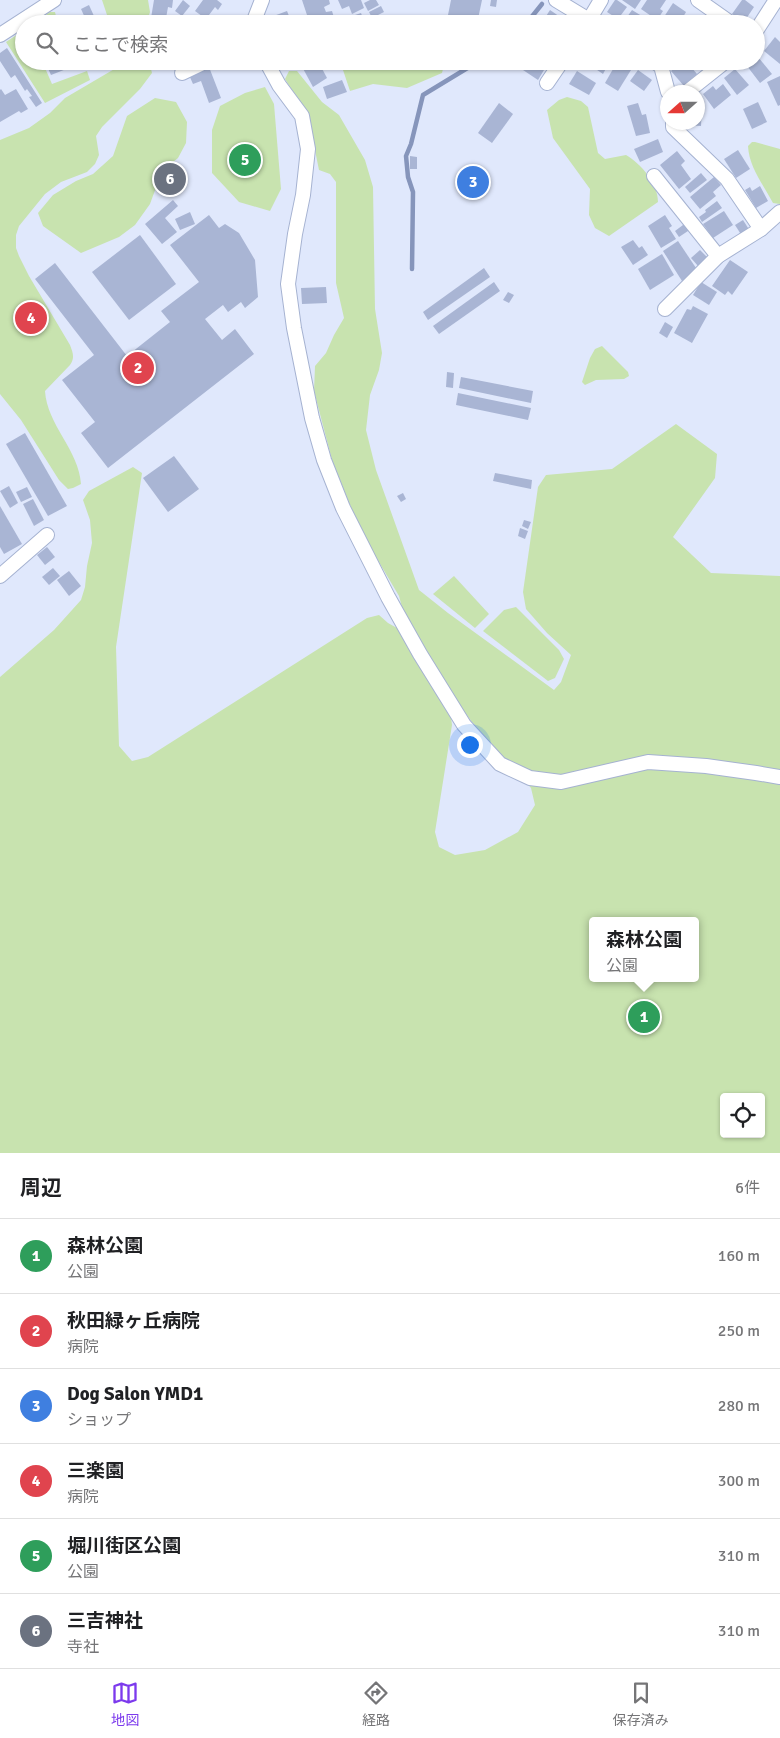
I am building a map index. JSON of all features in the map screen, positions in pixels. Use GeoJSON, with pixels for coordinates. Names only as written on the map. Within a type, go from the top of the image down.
{"type":"FeatureCollection","features":[{"type":"Feature","properties":{"kind":"street"},"geometry":{"type":"LineString","coordinates":[[31,15],[54,0]]}},
{"type":"Feature","properties":{"kind":"street"},"geometry":{"type":"LineString","coordinates":[[256,15],[262,0]]}},
{"type":"Feature","properties":{"kind":"street"},"geometry":{"type":"LineString","coordinates":[[556,0],[580,15]]}},
{"type":"Feature","properties":{"kind":"street"},"geometry":{"type":"LineString","coordinates":[[594,15],[602,0]]}},
{"type":"Feature","properties":{"kind":"street"},"geometry":{"type":"LineString","coordinates":[[698,0],[719,15]]}},
{"type":"Feature","properties":{"kind":"street"},"geometry":{"type":"LineString","coordinates":[[765,17],[776,0]]}},
{"type":"Feature","properties":{"kind":"street"},"geometry":{"type":"LineString","coordinates":[[0,35],[15,25]]}},
{"type":"Feature","properties":{"kind":"street"},"geometry":{"type":"LineString","coordinates":[[182,73],[188,70]]}},
{"type":"Feature","properties":{"kind":"street"},"geometry":{"type":"LineString","coordinates":[[271,70],[279,85],[302,116],[308,149],[303,195],[288,284],[294,328],[312,418],[324,460],[343,508],[376,574],[420,654],[464,725],[500,764],[530,778],[561,782],[648,762],[756,772],[780,778]]}},
{"type":"Feature","properties":{"kind":"street"},"geometry":{"type":"LineString","coordinates":[[547,83],[556,70]]}},
{"type":"Feature","properties":{"kind":"street"},"geometry":{"type":"LineString","coordinates":[[662,70],[666,85]]}},
{"type":"Feature","properties":{"kind":"street"},"geometry":{"type":"LineString","coordinates":[[697,85],[715,70]]}},
{"type":"Feature","properties":{"kind":"street"},"geometry":{"type":"LineString","coordinates":[[676,130],[727,179],[761,229]]}},
{"type":"Feature","properties":{"kind":"street"},"geometry":{"type":"LineString","coordinates":[[654,176],[718,256]]}},
{"type":"Feature","properties":{"kind":"street"},"geometry":{"type":"LineString","coordinates":[[665,309],[718,256],[761,229],[780,212]]}},
{"type":"Feature","properties":{"kind":"street"},"geometry":{"type":"LineString","coordinates":[[0,576],[47,535]]}},
{"type":"Feature","properties":{"kind":"green space"},"geometry":{"type":"Polygon","coordinates":[[[102,0],[148,0],[149,15],[107,15],[102,0]]]}},
{"type":"Feature","properties":{"kind":"green space"},"geometry":{"type":"Polygon","coordinates":[[[50,12],[55,12],[56,15],[46,15],[50,12]]]}},
{"type":"Feature","properties":{"kind":"green space"},"geometry":{"type":"Polygon","coordinates":[[[15,36],[15,56],[6,42],[15,36]]]}},
{"type":"Feature","properties":{"kind":"green space"},"geometry":{"type":"Polygon","coordinates":[[[24,70],[46,70],[52,84],[87,71],[90,80],[45,103],[24,70]]]}},
{"type":"Feature","properties":{"kind":"green space"},"geometry":{"type":"Polygon","coordinates":[[[113,70],[151,70],[152,73],[140,89],[102,127],[96,136],[99,155],[95,164],[87,172],[61,182],[45,194],[19,226],[16,235],[16,248],[19,256],[73,353],[73,360],[70,365],[45,391],[51,415],[75,460],[79,472],[81,484],[68,489],[59,480],[21,420],[0,394],[0,140],[29,128],[50,113],[65,98],[113,70]]]}},
{"type":"Feature","properties":{"kind":"green space"},"geometry":{"type":"Polygon","coordinates":[[[343,70],[443,70],[442,73],[407,88],[373,84],[350,91],[343,70]]]}},
{"type":"Feature","properties":{"kind":"green space"},"geometry":{"type":"Polygon","coordinates":[[[289,71],[297,71],[322,102],[339,115],[365,160],[373,187],[375,309],[382,353],[379,370],[370,395],[366,430],[376,470],[419,590],[554,690],[561,682],[571,655],[547,633],[526,609],[523,592],[538,487],[546,475],[612,469],[676,424],[717,454],[715,478],[673,537],[711,573],[780,576],[780,1153],[0,1153],[0,677],[54,630],[81,600],[92,543],[90,520],[83,500],[89,491],[133,467],[142,473],[116,647],[119,746],[132,761],[148,757],[367,618],[379,615],[397,628],[451,717],[452,725],[435,832],[439,847],[455,855],[485,850],[518,832],[535,805],[531,788],[472,722],[438,676],[406,622],[399,596],[360,530],[332,460],[314,391],[315,366],[326,353],[344,318],[336,283],[336,182],[330,174],[319,170],[308,116],[285,79],[289,71]]]}},
{"type":"Feature","properties":{"kind":"green space"},"geometry":{"type":"Polygon","coordinates":[[[265,87],[274,104],[281,189],[270,211],[239,202],[212,173],[212,130],[220,106],[245,93],[265,87]]]}},
{"type":"Feature","properties":{"kind":"green space"},"geometry":{"type":"Polygon","coordinates":[[[567,97],[581,101],[588,107],[598,153],[605,159],[626,155],[643,169],[655,188],[658,202],[609,236],[595,228],[589,215],[590,189],[553,138],[547,110],[559,100],[567,97]]]}},
{"type":"Feature","properties":{"kind":"green space"},"geometry":{"type":"Polygon","coordinates":[[[155,98],[176,102],[187,122],[186,143],[178,158],[162,171],[150,204],[135,225],[119,237],[81,253],[43,226],[38,213],[53,195],[76,181],[93,174],[113,156],[127,116],[155,98]]]}},
{"type":"Feature","properties":{"kind":"green space"},"geometry":{"type":"Polygon","coordinates":[[[752,142],[780,149],[780,204],[773,203],[757,175],[749,154],[748,146],[752,142]]]}},
{"type":"Feature","properties":{"kind":"green space"},"geometry":{"type":"Polygon","coordinates":[[[602,346],[628,372],[629,376],[624,379],[596,380],[585,385],[582,382],[590,358],[595,349],[602,346]]]}},
{"type":"Feature","properties":{"kind":"green space"},"geometry":{"type":"Polygon","coordinates":[[[454,576],[489,614],[475,628],[433,594],[454,576]]]}},
{"type":"Feature","properties":{"kind":"green space"},"geometry":{"type":"Polygon","coordinates":[[[516,607],[559,650],[564,659],[555,678],[548,681],[483,631],[504,610],[516,607]]]}},
{"type":"Feature","properties":{"kind":"building"},"geometry":{"type":"Polygon","coordinates":[[[154,0],[173,0],[172,8],[168,7],[167,15],[152,15],[154,0]]]}},
{"type":"Feature","properties":{"kind":"building"},"geometry":{"type":"Polygon","coordinates":[[[183,0],[190,6],[183,15],[175,11],[183,0]]]}},
{"type":"Feature","properties":{"kind":"building"},"geometry":{"type":"Polygon","coordinates":[[[203,0],[217,0],[222,4],[218,10],[215,7],[209,15],[200,15],[195,11],[203,0]]]}},
{"type":"Feature","properties":{"kind":"building"},"geometry":{"type":"Polygon","coordinates":[[[302,0],[329,0],[330,4],[324,7],[326,12],[332,11],[333,15],[307,15],[302,0]]]}},
{"type":"Feature","properties":{"kind":"building"},"geometry":{"type":"Polygon","coordinates":[[[338,0],[361,0],[364,8],[352,14],[349,6],[342,9],[338,0]]]}},
{"type":"Feature","properties":{"kind":"building"},"geometry":{"type":"Polygon","coordinates":[[[376,0],[379,5],[368,11],[364,3],[376,0]]]}},
{"type":"Feature","properties":{"kind":"building"},"geometry":{"type":"Polygon","coordinates":[[[451,0],[482,0],[479,15],[448,15],[451,0]]]}},
{"type":"Feature","properties":{"kind":"building"},"geometry":{"type":"Polygon","coordinates":[[[491,0],[497,0],[496,7],[490,6],[491,0]]]}},
{"type":"Feature","properties":{"kind":"building"},"geometry":{"type":"Polygon","coordinates":[[[615,0],[627,7],[621,15],[612,15],[607,12],[615,0]]]}},
{"type":"Feature","properties":{"kind":"building"},"geometry":{"type":"Polygon","coordinates":[[[622,0],[641,0],[635,9],[622,0]]]}},
{"type":"Feature","properties":{"kind":"building"},"geometry":{"type":"Polygon","coordinates":[[[647,0],[666,0],[660,9],[663,11],[660,15],[650,15],[641,9],[647,0]]]}},
{"type":"Feature","properties":{"kind":"building"},"geometry":{"type":"Polygon","coordinates":[[[742,0],[745,0],[754,7],[749,15],[732,14],[742,0]]]}},
{"type":"Feature","properties":{"kind":"building"},"geometry":{"type":"Polygon","coordinates":[[[673,3],[686,12],[684,15],[665,15],[673,3]]]}},
{"type":"Feature","properties":{"kind":"building"},"geometry":{"type":"Polygon","coordinates":[[[89,5],[94,15],[84,15],[81,9],[89,5]]]}},
{"type":"Feature","properties":{"kind":"building"},"geometry":{"type":"Polygon","coordinates":[[[381,6],[384,12],[378,15],[370,15],[369,12],[381,6]]]}},
{"type":"Feature","properties":{"kind":"building"},"geometry":{"type":"Polygon","coordinates":[[[550,10],[557,15],[547,15],[550,10]]]}},
{"type":"Feature","properties":{"kind":"building"},"geometry":{"type":"Polygon","coordinates":[[[632,10],[640,15],[628,15],[632,10]]]}},
{"type":"Feature","properties":{"kind":"building"},"geometry":{"type":"Polygon","coordinates":[[[287,11],[289,15],[276,15],[287,11]]]}},
{"type":"Feature","properties":{"kind":"building"},"geometry":{"type":"Polygon","coordinates":[[[775,37],[780,42],[780,64],[765,52],[775,37]]]}},
{"type":"Feature","properties":{"kind":"building"},"geometry":{"type":"Polygon","coordinates":[[[7,48],[15,61],[15,70],[21,70],[42,103],[36,107],[29,97],[32,96],[27,89],[25,91],[15,75],[11,78],[0,61],[0,53],[7,48]]]}},
{"type":"Feature","properties":{"kind":"building"},"geometry":{"type":"Polygon","coordinates":[[[765,66],[772,74],[760,83],[750,70],[765,70],[765,66]]]}},
{"type":"Feature","properties":{"kind":"building"},"geometry":{"type":"Polygon","coordinates":[[[49,70],[64,70],[51,75],[49,70]]]}},
{"type":"Feature","properties":{"kind":"building"},"geometry":{"type":"Polygon","coordinates":[[[202,70],[210,70],[221,98],[209,103],[201,81],[193,84],[189,75],[202,70]]]}},
{"type":"Feature","properties":{"kind":"building"},"geometry":{"type":"Polygon","coordinates":[[[304,70],[323,70],[327,78],[313,87],[304,70]]]}},
{"type":"Feature","properties":{"kind":"building"},"geometry":{"type":"Polygon","coordinates":[[[523,70],[544,70],[538,80],[523,70]]]}},
{"type":"Feature","properties":{"kind":"building"},"geometry":{"type":"Polygon","coordinates":[[[597,70],[605,70],[603,74],[597,70]]]}},
{"type":"Feature","properties":{"kind":"building"},"geometry":{"type":"Polygon","coordinates":[[[612,70],[631,70],[618,91],[605,83],[612,70]]]}},
{"type":"Feature","properties":{"kind":"building"},"geometry":{"type":"Polygon","coordinates":[[[638,70],[652,80],[644,91],[630,81],[638,70]]]}},
{"type":"Feature","properties":{"kind":"building"},"geometry":{"type":"Polygon","coordinates":[[[672,70],[694,70],[697,74],[683,85],[672,70]]]}},
{"type":"Feature","properties":{"kind":"building"},"geometry":{"type":"Polygon","coordinates":[[[736,70],[749,85],[737,95],[724,78],[736,70]]]}},
{"type":"Feature","properties":{"kind":"building"},"geometry":{"type":"Polygon","coordinates":[[[577,71],[596,83],[589,95],[569,84],[577,71]]]}},
{"type":"Feature","properties":{"kind":"building"},"geometry":{"type":"Polygon","coordinates":[[[780,76],[780,105],[778,106],[767,82],[780,76]]]}},
{"type":"Feature","properties":{"kind":"building"},"geometry":{"type":"Polygon","coordinates":[[[342,80],[347,92],[327,99],[323,87],[342,80]]]}},
{"type":"Feature","properties":{"kind":"building"},"geometry":{"type":"Polygon","coordinates":[[[723,84],[731,95],[714,109],[705,97],[705,92],[713,86],[716,90],[723,84]]]}},
{"type":"Feature","properties":{"kind":"building"},"geometry":{"type":"Polygon","coordinates":[[[1,89],[5,95],[16,89],[28,109],[21,113],[19,111],[0,122],[1,89]]]}},
{"type":"Feature","properties":{"kind":"building"},"geometry":{"type":"Polygon","coordinates":[[[758,102],[767,122],[752,129],[743,109],[758,102]]]}},
{"type":"Feature","properties":{"kind":"building"},"geometry":{"type":"Polygon","coordinates":[[[499,103],[513,114],[492,143],[478,133],[499,103]]]}},
{"type":"Feature","properties":{"kind":"building"},"geometry":{"type":"Polygon","coordinates":[[[638,103],[642,115],[646,114],[650,133],[636,136],[627,106],[638,103]]]}},
{"type":"Feature","properties":{"kind":"building"},"geometry":{"type":"Polygon","coordinates":[[[658,139],[663,152],[640,162],[634,149],[658,139]]]}},
{"type":"Feature","properties":{"kind":"building"},"geometry":{"type":"Polygon","coordinates":[[[738,150],[750,169],[736,178],[724,159],[738,150]]]}},
{"type":"Feature","properties":{"kind":"building"},"geometry":{"type":"Polygon","coordinates":[[[677,151],[685,161],[681,165],[691,179],[679,189],[660,165],[677,151]]]}},
{"type":"Feature","properties":{"kind":"building"},"geometry":{"type":"Polygon","coordinates":[[[410,156],[417,157],[417,169],[410,169],[410,156]]]}},
{"type":"Feature","properties":{"kind":"building"},"geometry":{"type":"Polygon","coordinates":[[[174,171],[177,175],[174,178],[177,182],[169,188],[162,178],[174,171]]]}},
{"type":"Feature","properties":{"kind":"building"},"geometry":{"type":"Polygon","coordinates":[[[701,173],[707,180],[690,193],[685,187],[701,173]]]}},
{"type":"Feature","properties":{"kind":"building"},"geometry":{"type":"Polygon","coordinates":[[[714,177],[721,185],[713,192],[716,196],[700,209],[690,197],[714,177]]]}},
{"type":"Feature","properties":{"kind":"building"},"geometry":{"type":"Polygon","coordinates":[[[760,186],[768,201],[756,208],[745,190],[750,187],[752,191],[760,186]]]}},
{"type":"Feature","properties":{"kind":"building"},"geometry":{"type":"Polygon","coordinates":[[[173,200],[178,206],[165,218],[177,232],[162,244],[145,224],[173,200]]]}},
{"type":"Feature","properties":{"kind":"building"},"geometry":{"type":"Polygon","coordinates":[[[717,201],[722,208],[702,222],[699,217],[717,201]]]}},
{"type":"Feature","properties":{"kind":"building"},"geometry":{"type":"Polygon","coordinates":[[[724,211],[733,225],[713,238],[703,224],[724,211]]]}},
{"type":"Feature","properties":{"kind":"building"},"geometry":{"type":"Polygon","coordinates":[[[190,212],[195,224],[180,230],[175,219],[190,212]]]}},
{"type":"Feature","properties":{"kind":"building"},"geometry":{"type":"Polygon","coordinates":[[[209,215],[219,228],[225,224],[239,233],[255,260],[258,297],[245,308],[241,302],[228,312],[223,305],[205,319],[222,340],[235,329],[254,354],[108,468],[81,433],[95,422],[62,380],[94,355],[35,279],[55,263],[127,356],[170,322],[161,311],[199,282],[170,245],[209,215]]]}},
{"type":"Feature","properties":{"kind":"building"},"geometry":{"type":"Polygon","coordinates":[[[665,215],[672,226],[669,228],[676,239],[661,248],[648,226],[665,215]]]}},
{"type":"Feature","properties":{"kind":"building"},"geometry":{"type":"Polygon","coordinates":[[[743,220],[750,231],[742,236],[735,225],[743,220]]]}},
{"type":"Feature","properties":{"kind":"building"},"geometry":{"type":"Polygon","coordinates":[[[687,222],[691,229],[679,237],[675,231],[687,222]]]}},
{"type":"Feature","properties":{"kind":"building"},"geometry":{"type":"Polygon","coordinates":[[[140,235],[176,284],[129,320],[92,272],[140,235]]]}},
{"type":"Feature","properties":{"kind":"building"},"geometry":{"type":"Polygon","coordinates":[[[633,240],[639,248],[642,246],[648,255],[633,265],[621,247],[633,240]]]}},
{"type":"Feature","properties":{"kind":"building"},"geometry":{"type":"Polygon","coordinates":[[[678,241],[698,271],[682,281],[663,251],[678,241]]]}},
{"type":"Feature","properties":{"kind":"building"},"geometry":{"type":"Polygon","coordinates":[[[700,250],[708,258],[698,266],[691,258],[700,250]]]}},
{"type":"Feature","properties":{"kind":"building"},"geometry":{"type":"Polygon","coordinates":[[[662,254],[674,275],[650,290],[638,269],[662,254]]]}},
{"type":"Feature","properties":{"kind":"building"},"geometry":{"type":"Polygon","coordinates":[[[730,260],[748,272],[732,295],[728,291],[725,295],[712,286],[730,260]]]}},
{"type":"Feature","properties":{"kind":"building"},"geometry":{"type":"Polygon","coordinates":[[[484,268],[490,277],[428,320],[423,312],[484,268]]]}},
{"type":"Feature","properties":{"kind":"building"},"geometry":{"type":"Polygon","coordinates":[[[494,282],[500,291],[439,334],[433,326],[494,282]]]}},
{"type":"Feature","properties":{"kind":"building"},"geometry":{"type":"Polygon","coordinates":[[[701,282],[717,292],[709,305],[693,295],[701,282]]]}},
{"type":"Feature","properties":{"kind":"building"},"geometry":{"type":"Polygon","coordinates":[[[326,287],[327,303],[302,304],[301,288],[326,287]]]}},
{"type":"Feature","properties":{"kind":"building"},"geometry":{"type":"Polygon","coordinates":[[[508,292],[514,295],[509,303],[503,300],[508,292]]]}},
{"type":"Feature","properties":{"kind":"building"},"geometry":{"type":"Polygon","coordinates":[[[693,306],[708,314],[692,343],[674,333],[687,309],[691,310],[693,306]]]}},
{"type":"Feature","properties":{"kind":"building"},"geometry":{"type":"Polygon","coordinates":[[[665,322],[673,327],[667,338],[659,333],[665,322]]]}},
{"type":"Feature","properties":{"kind":"building"},"geometry":{"type":"Polygon","coordinates":[[[447,372],[454,373],[453,388],[446,387],[447,372]]]}},
{"type":"Feature","properties":{"kind":"building"},"geometry":{"type":"Polygon","coordinates":[[[461,377],[533,391],[531,403],[459,388],[461,377]]]}},
{"type":"Feature","properties":{"kind":"building"},"geometry":{"type":"Polygon","coordinates":[[[458,393],[531,408],[528,420],[456,405],[458,393]]]}},
{"type":"Feature","properties":{"kind":"building"},"geometry":{"type":"Polygon","coordinates":[[[25,433],[67,506],[48,516],[6,444],[25,433]]]}},
{"type":"Feature","properties":{"kind":"building"},"geometry":{"type":"Polygon","coordinates":[[[174,456],[199,489],[168,512],[143,478],[174,456]]]}},
{"type":"Feature","properties":{"kind":"building"},"geometry":{"type":"Polygon","coordinates":[[[495,473],[532,480],[531,489],[493,481],[495,473]]]}},
{"type":"Feature","properties":{"kind":"building"},"geometry":{"type":"Polygon","coordinates":[[[9,486],[18,503],[10,508],[0,491],[9,486]]]}},
{"type":"Feature","properties":{"kind":"building"},"geometry":{"type":"Polygon","coordinates":[[[27,487],[32,497],[21,502],[16,492],[27,487]]]}},
{"type":"Feature","properties":{"kind":"building"},"geometry":{"type":"Polygon","coordinates":[[[403,493],[406,499],[401,502],[397,496],[403,493]]]}},
{"type":"Feature","properties":{"kind":"building"},"geometry":{"type":"Polygon","coordinates":[[[33,499],[44,520],[34,526],[23,504],[33,499]]]}},
{"type":"Feature","properties":{"kind":"building"},"geometry":{"type":"Polygon","coordinates":[[[0,506],[22,544],[4,554],[0,547],[0,506]]]}},
{"type":"Feature","properties":{"kind":"building"},"geometry":{"type":"Polygon","coordinates":[[[524,520],[531,522],[528,529],[522,526],[524,520]]]}},
{"type":"Feature","properties":{"kind":"building"},"geometry":{"type":"Polygon","coordinates":[[[520,528],[528,531],[525,539],[518,536],[520,528]]]}},
{"type":"Feature","properties":{"kind":"building"},"geometry":{"type":"Polygon","coordinates":[[[47,547],[55,557],[45,565],[37,555],[47,547]]]}},
{"type":"Feature","properties":{"kind":"building"},"geometry":{"type":"Polygon","coordinates":[[[53,568],[60,576],[49,585],[42,577],[53,568]]]}},
{"type":"Feature","properties":{"kind":"building"},"geometry":{"type":"Polygon","coordinates":[[[69,571],[81,586],[69,596],[57,580],[69,571]]]}},
{"type":"Feature","properties":{"kind":"waterway"},"geometry":{"type":"LineString","coordinates":[[533,15],[542,4]]}},
{"type":"Feature","properties":{"kind":"waterway"},"geometry":{"type":"LineString","coordinates":[[412,269],[413,192],[408,177],[406,156],[411,144],[423,95],[464,70]]}},
{"type":"Feature","properties":{"kind":"place","name":"堀川街区公園"},"geometry":{"type":"Point","coordinates":[245,160]}},
{"type":"Feature","properties":{"kind":"place","name":"三吉神社"},"geometry":{"type":"Point","coordinates":[170,179]}},
{"type":"Feature","properties":{"kind":"place","name":"Dog Salon YMD1"},"geometry":{"type":"Point","coordinates":[473,182]}},
{"type":"Feature","properties":{"kind":"place","name":"三楽園"},"geometry":{"type":"Point","coordinates":[31,318]}},
{"type":"Feature","properties":{"kind":"place","name":"秋田緑ヶ丘病院"},"geometry":{"type":"Point","coordinates":[138,368]}},
{"type":"Feature","properties":{"kind":"place","name":"森林公園"},"geometry":{"type":"Point","coordinates":[644,1017]}}]}
